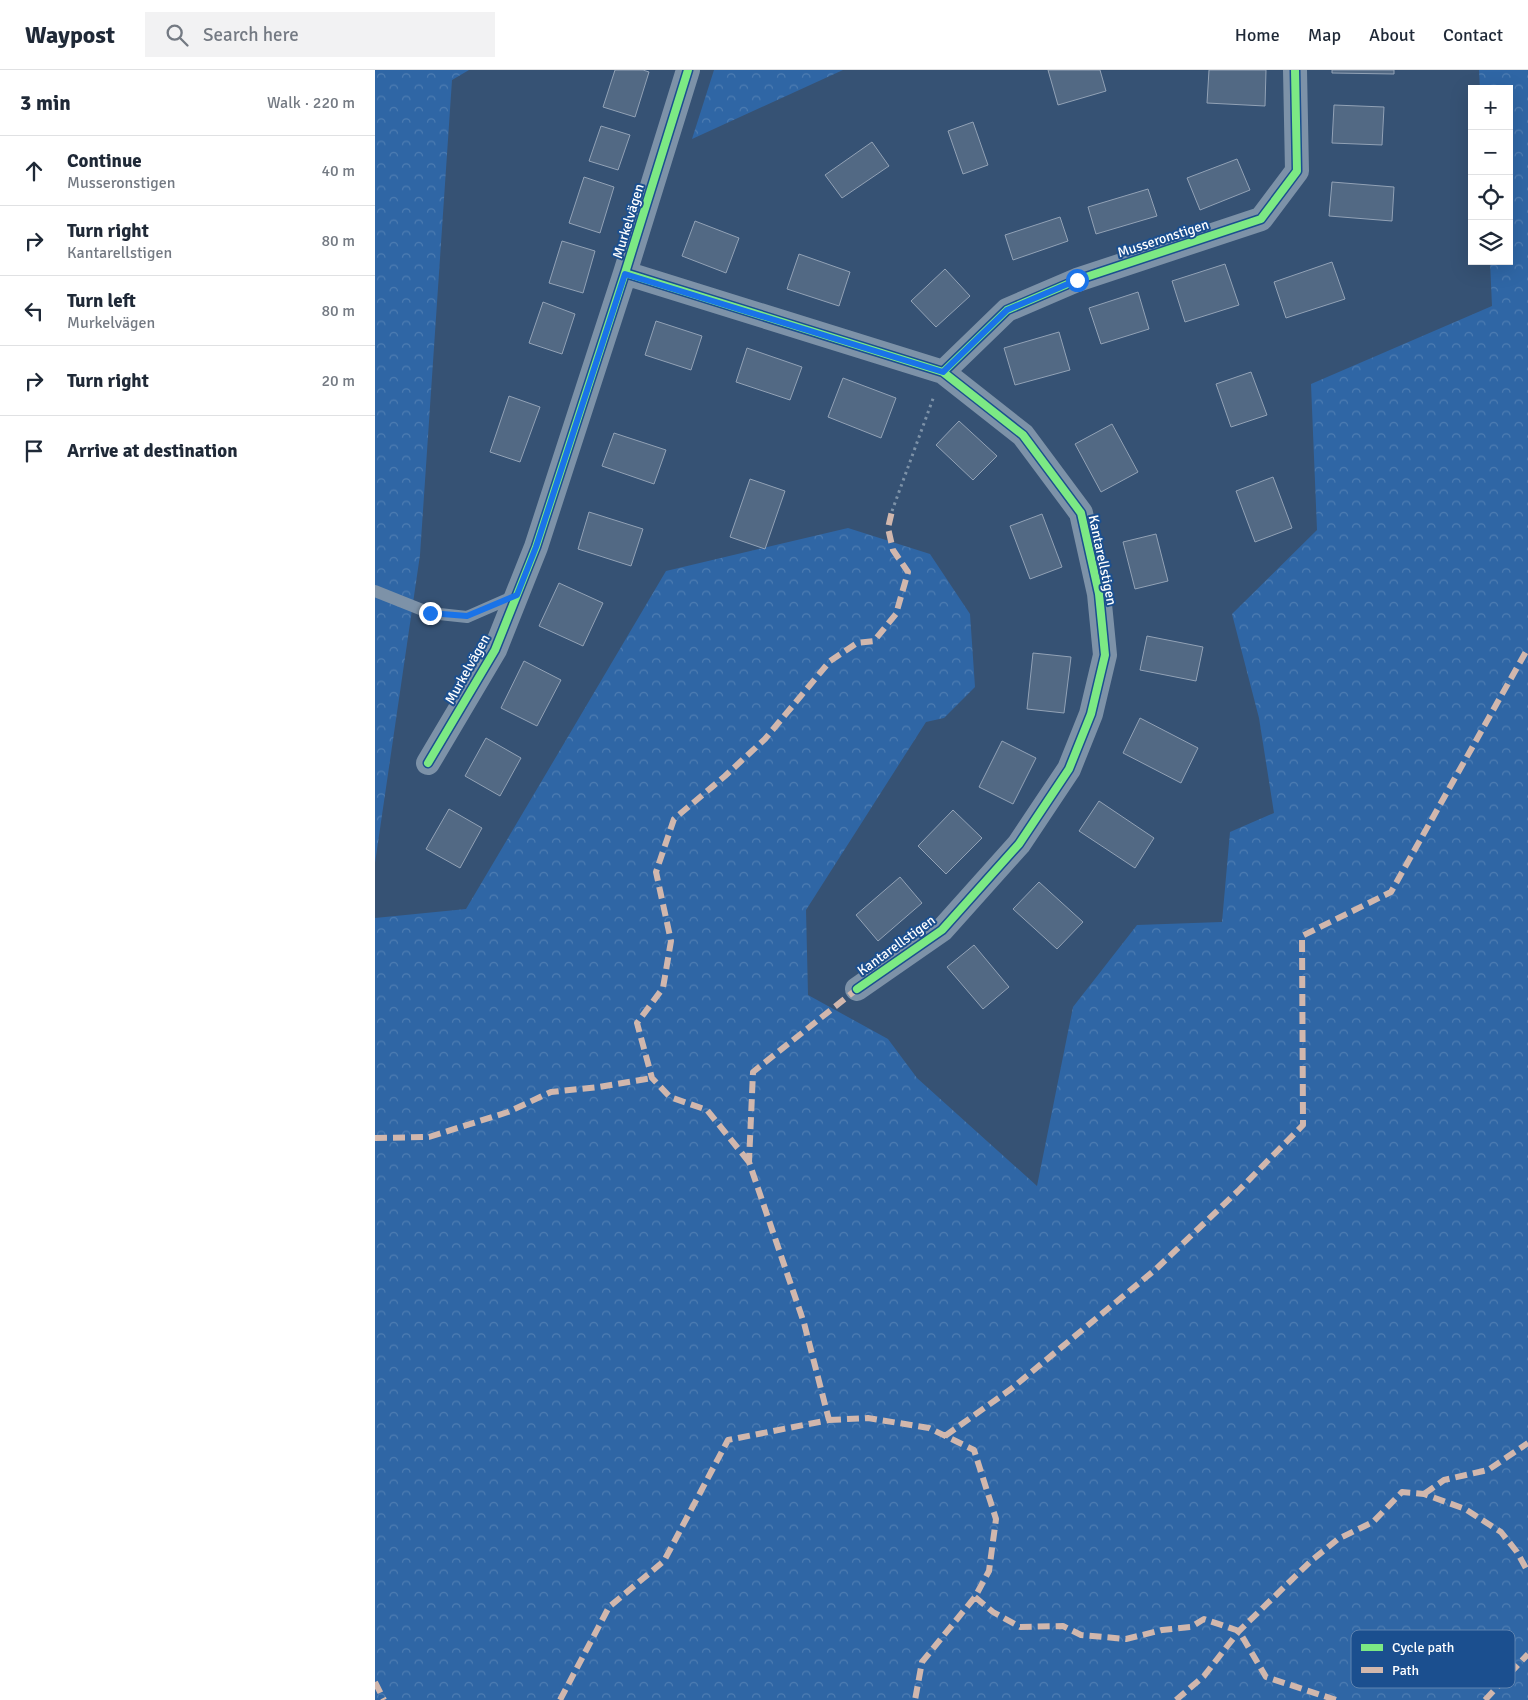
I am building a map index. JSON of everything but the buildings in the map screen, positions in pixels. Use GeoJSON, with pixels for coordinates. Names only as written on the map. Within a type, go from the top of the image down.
{"type":"FeatureCollection","features":[{"type":"Feature","properties":{"kind":"street","name":"Murkelvägen"},"geometry":{"type":"LineString","coordinates":[[428,763],[495,650],[536,547],[625,274],[688,70]]}},
{"type":"Feature","properties":{"kind":"street","name":"Musseronstigen"},"geometry":{"type":"LineString","coordinates":[[943,372],[1007,310],[1077,280],[1261,219],[1297,171],[1295,70]]}},
{"type":"Feature","properties":{"kind":"street","name":"Kantarellstigen"},"geometry":{"type":"LineString","coordinates":[[625,274],[943,372],[1023,435],[1081,513],[1099,594],[1105,655],[1091,714],[1069,769],[1019,844],[942,930],[857,989]]}},
{"type":"Feature","properties":{"kind":"lane"},"geometry":{"type":"LineString","coordinates":[[375,591],[430,613],[467,616],[517,595]]}},
{"type":"Feature","properties":{"kind":"path"},"geometry":{"type":"LineString","coordinates":[[892,511],[943,372]]}},
{"type":"Feature","properties":{"kind":"green space"},"geometry":{"type":"Polygon","coordinates":[[[375,70],[469,70],[452,80],[420,555],[375,863],[375,70]]]}},
{"type":"Feature","properties":{"kind":"green space"},"geometry":{"type":"Polygon","coordinates":[[[714,70],[843,70],[692,139],[714,70]]]}},
{"type":"Feature","properties":{"kind":"green space"},"geometry":{"type":"Polygon","coordinates":[[[1479,70],[1528,70],[1528,1700],[375,1700],[375,918],[466,909],[666,571],[848,528],[930,554],[970,614],[975,687],[944,718],[926,722],[806,910],[808,995],[888,1039],[917,1078],[1037,1186],[1073,1007],[1137,925],[1222,922],[1230,832],[1274,813],[1259,718],[1232,614],[1317,530],[1311,384],[1492,306],[1490,265],[1513,265],[1513,85],[1480,85],[1479,70]]]}},
{"type":"Feature","properties":{"kind":"marked path"},"geometry":{"type":"LineString","coordinates":[[749,1162],[707,1110],[670,1097],[652,1078],[637,1023],[663,988],[671,941],[656,872],[674,819],[765,739],[830,661],[857,643],[874,641],[896,614],[908,572],[893,550],[888,528],[892,511]]}},
{"type":"Feature","properties":{"kind":"marked path"},"geometry":{"type":"LineString","coordinates":[[945,1436],[1011,1389],[1156,1269],[1238,1191],[1303,1125],[1302,936],[1391,892],[1528,648]]}},
{"type":"Feature","properties":{"kind":"marked path"},"geometry":{"type":"LineString","coordinates":[[560,1700],[609,1607],[664,1561],[728,1440],[829,1420],[804,1323],[749,1162],[753,1072],[857,989]]}},
{"type":"Feature","properties":{"kind":"marked path"},"geometry":{"type":"LineString","coordinates":[[375,1138],[429,1137],[508,1112],[551,1092],[599,1087],[652,1078]]}},
{"type":"Feature","properties":{"kind":"marked path"},"geometry":{"type":"LineString","coordinates":[[829,1420],[868,1418],[929,1428],[974,1450],[996,1519],[989,1571],[975,1597],[922,1662],[915,1700]]}},
{"type":"Feature","properties":{"kind":"marked path"},"geometry":{"type":"LineString","coordinates":[[1424,1494],[1444,1480],[1488,1470],[1528,1443]]}},
{"type":"Feature","properties":{"kind":"marked path"},"geometry":{"type":"LineString","coordinates":[[1176,1700],[1204,1676],[1239,1631],[1311,1561],[1338,1539],[1373,1522],[1402,1492],[1424,1494],[1465,1509],[1501,1532],[1517,1552],[1528,1572]]}},
{"type":"Feature","properties":{"kind":"marked path"},"geometry":{"type":"LineString","coordinates":[[975,1597],[993,1612],[1020,1627],[1063,1626],[1081,1635],[1126,1639],[1162,1630],[1191,1627],[1204,1619],[1239,1631],[1266,1677],[1336,1700]]}},
{"type":"Feature","properties":{"kind":"marked path"},"geometry":{"type":"LineString","coordinates":[[1515,1668],[1528,1654]]}},
{"type":"Feature","properties":{"kind":"marked path"},"geometry":{"type":"LineString","coordinates":[[375,1682],[384,1700]]}},
{"type":"Feature","properties":{"kind":"marked path"},"geometry":{"type":"LineString","coordinates":[[1485,1700],[1496,1688]]}},
{"type":"Feature","properties":{"kind":"cycle path"},"geometry":{"type":"LineString","coordinates":[[428,763],[495,650],[536,547],[625,273],[688,70]]}},
{"type":"Feature","properties":{"kind":"cycle path"},"geometry":{"type":"LineString","coordinates":[[943,372],[1007,310],[1077,280],[1261,219],[1297,171],[1295,70]]}},
{"type":"Feature","properties":{"kind":"cycle path"},"geometry":{"type":"LineString","coordinates":[[625,273],[943,372],[1023,435],[1081,513],[1099,594],[1105,655],[1091,714],[1069,769],[1019,844],[942,930],[857,989]]}},
{"type":"Feature","properties":{"kind":"route"},"geometry":{"type":"LineString","coordinates":[[430,613],[467,616],[517,595],[536,547],[625,274],[943,372],[1007,310],[1077,280]]}}]}
